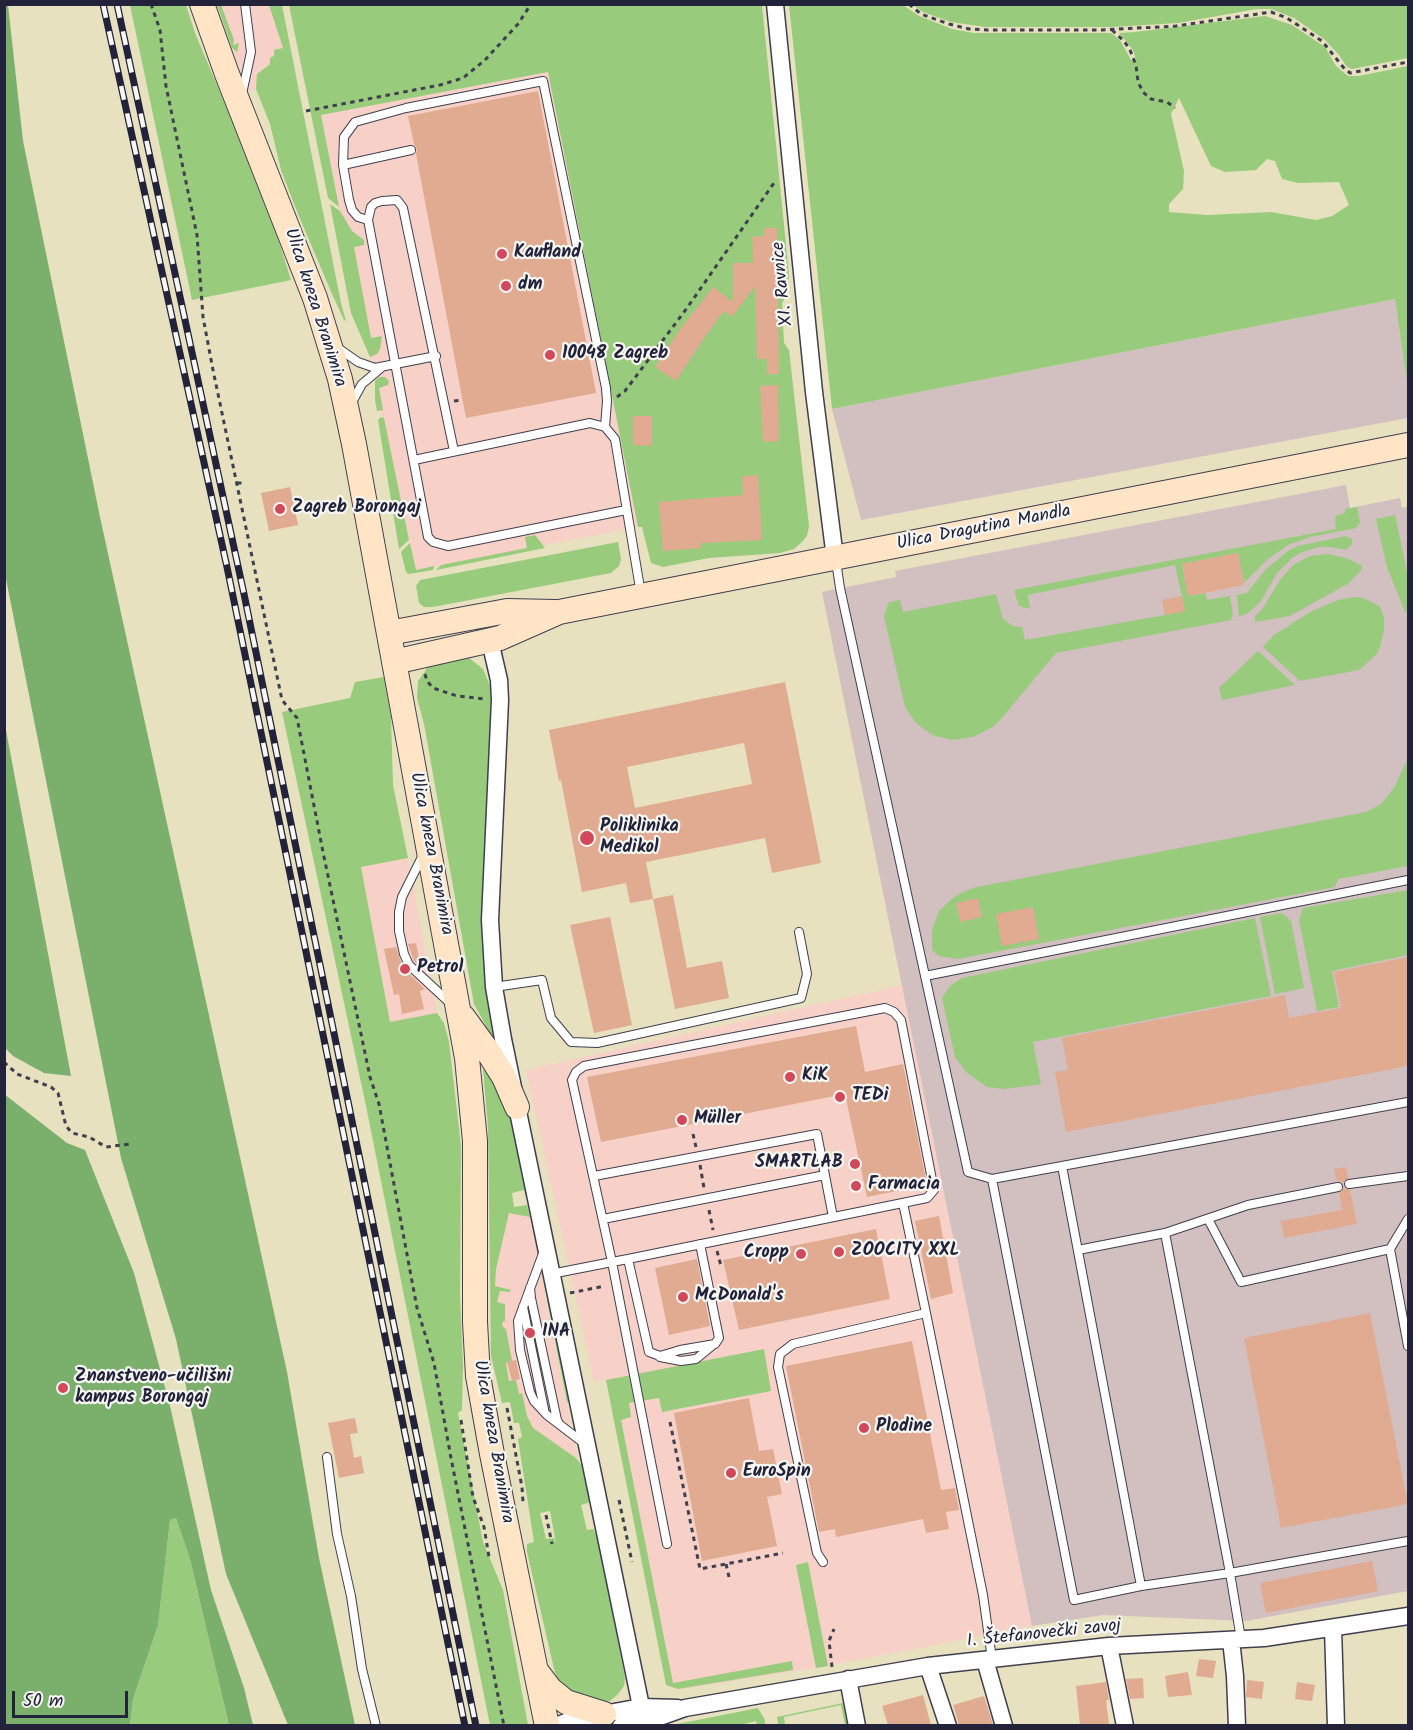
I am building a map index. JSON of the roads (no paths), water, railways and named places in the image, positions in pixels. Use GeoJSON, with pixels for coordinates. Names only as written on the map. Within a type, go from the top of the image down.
{"type":"FeatureCollection","features":[{"type":"Feature","properties":{"kind":"main road","name":"Ulica kneza Branimira"},"geometry":{"type":"LineString","coordinates":[[202,4],[239,106],[299,255],[329,340],[348,416],[467,1058],[475,1141],[475,1322],[478,1376],[547,1725]]}},
{"type":"Feature","properties":{"kind":"main road","name":"Ulica Dragutina Mandla"},"geometry":{"type":"LineString","coordinates":[[389,633],[507,611],[559,612],[642,597],[1408,445]]}},
{"type":"Feature","properties":{"kind":"main road","name":"Ulica Dragutina Mandla"},"geometry":{"type":"LineString","coordinates":[[394,662],[490,641],[559,612]]}},
{"type":"Feature","properties":{"kind":"main road"},"geometry":{"type":"LineString","coordinates":[[459,1013],[493,1059],[517,1107]]}},
{"type":"Feature","properties":{"kind":"main road"},"geometry":{"type":"LineString","coordinates":[[536,1671],[550,1689],[566,1702],[612,1717]]}},
{"type":"Feature","properties":{"kind":"street","name":"XI. Ravnice"},"geometry":{"type":"LineString","coordinates":[[775,4],[814,392],[836,558]]}},
{"type":"Feature","properties":{"kind":"street"},"geometry":{"type":"LineString","coordinates":[[490,641],[499,680],[500,700],[489,930],[494,987],[642,1714]]}},
{"type":"Feature","properties":{"kind":"street","name":"I. Štefanovečki zavoj"},"geometry":{"type":"LineString","coordinates":[[555,1725],[572,1720],[642,1714],[928,1666],[1109,1646],[1236,1640],[1408,1616]]}},
{"type":"Feature","properties":{"kind":"street"},"geometry":{"type":"LineString","coordinates":[[1333,1628],[1336,1725]]}},
{"type":"Feature","properties":{"kind":"street"},"geometry":{"type":"LineString","coordinates":[[1236,1640],[1237,1725]]}},
{"type":"Feature","properties":{"kind":"street"},"geometry":{"type":"LineString","coordinates":[[1109,1646],[1125,1725]]}},
{"type":"Feature","properties":{"kind":"street"},"geometry":{"type":"LineString","coordinates":[[988,1660],[1004,1725]]}},
{"type":"Feature","properties":{"kind":"street"},"geometry":{"type":"LineString","coordinates":[[928,1666],[948,1725]]}},
{"type":"Feature","properties":{"kind":"street"},"geometry":{"type":"LineString","coordinates":[[633,1668],[650,1692],[678,1708]]}},
{"type":"Feature","properties":{"kind":"street"},"geometry":{"type":"LineString","coordinates":[[612,1717],[624,1697],[633,1668]]}},
{"type":"Feature","properties":{"kind":"street"},"geometry":{"type":"LineString","coordinates":[[848,1679],[857,1725]]}},
{"type":"Feature","properties":{"kind":"lane"},"geometry":{"type":"LineString","coordinates":[[239,106],[252,52],[246,4]]}},
{"type":"Feature","properties":{"kind":"lane"},"geometry":{"type":"LineString","coordinates":[[368,220],[358,216],[352,210],[343,165],[344,137],[355,122],[406,108],[543,81],[607,401],[605,427]]}},
{"type":"Feature","properties":{"kind":"lane"},"geometry":{"type":"LineString","coordinates":[[343,165],[411,150]]}},
{"type":"Feature","properties":{"kind":"lane"},"geometry":{"type":"LineString","coordinates":[[454,451],[436,356],[401,203],[397,200],[375,203],[371,207],[368,220],[428,537],[433,542],[448,546],[626,510]]}},
{"type":"Feature","properties":{"kind":"lane"},"geometry":{"type":"LineString","coordinates":[[329,340],[358,363],[367,366],[381,368],[436,356]]}},
{"type":"Feature","properties":{"kind":"lane"},"geometry":{"type":"LineString","coordinates":[[348,416],[351,403],[362,384],[381,368]]}},
{"type":"Feature","properties":{"kind":"lane"},"geometry":{"type":"LineString","coordinates":[[414,460],[590,423],[605,427],[615,439],[642,597]]}},
{"type":"Feature","properties":{"kind":"lane"},"geometry":{"type":"LineString","coordinates":[[836,558],[840,588],[968,1172],[992,1179],[1408,1102]]}},
{"type":"Feature","properties":{"kind":"lane"},"geometry":{"type":"LineString","coordinates":[[428,844],[402,897],[399,931],[409,965],[459,1013]]}},
{"type":"Feature","properties":{"kind":"lane"},"geometry":{"type":"LineString","coordinates":[[925,976],[1408,880]]}},
{"type":"Feature","properties":{"kind":"lane"},"geometry":{"type":"LineString","coordinates":[[494,987],[542,980],[551,1018],[571,1042],[597,1043],[801,998],[807,974],[799,932]]}},
{"type":"Feature","properties":{"kind":"lane"},"geometry":{"type":"LineString","coordinates":[[552,1274],[612,1262],[628,1259],[927,1198],[934,1190],[901,1020],[894,1012],[885,1008],[584,1066],[576,1072],[572,1080],[612,1262],[667,1544]]}},
{"type":"Feature","properties":{"kind":"lane"},"geometry":{"type":"LineString","coordinates":[[594,1176],[817,1134],[833,1217]]}},
{"type":"Feature","properties":{"kind":"lane"},"geometry":{"type":"LineString","coordinates":[[1062,1166],[1141,1586]]}},
{"type":"Feature","properties":{"kind":"lane"},"geometry":{"type":"LineString","coordinates":[[603,1219],[825,1175]]}},
{"type":"Feature","properties":{"kind":"lane"},"geometry":{"type":"LineString","coordinates":[[1349,1184],[1408,1176]]}},
{"type":"Feature","properties":{"kind":"lane"},"geometry":{"type":"LineString","coordinates":[[992,1179],[1074,1600],[1141,1586],[1230,1573],[1408,1541]]}},
{"type":"Feature","properties":{"kind":"lane"},"geometry":{"type":"LineString","coordinates":[[1078,1250],[1165,1233],[1248,1205],[1338,1187]]}},
{"type":"Feature","properties":{"kind":"lane"},"geometry":{"type":"LineString","coordinates":[[903,1203],[983,1595],[988,1660]]}},
{"type":"Feature","properties":{"kind":"lane"},"geometry":{"type":"LineString","coordinates":[[1208,1219],[1241,1282],[1390,1248]]}},
{"type":"Feature","properties":{"kind":"lane"},"geometry":{"type":"LineString","coordinates":[[1408,1219],[1390,1248],[1408,1346]]}},
{"type":"Feature","properties":{"kind":"lane"},"geometry":{"type":"LineString","coordinates":[[1165,1233],[1230,1573],[1236,1640]]}},
{"type":"Feature","properties":{"kind":"lane"},"geometry":{"type":"LineString","coordinates":[[628,1259],[649,1352],[660,1356],[715,1344],[719,1338],[700,1244]]}},
{"type":"Feature","properties":{"kind":"lane"},"geometry":{"type":"LineString","coordinates":[[546,1246],[518,1321],[520,1350],[530,1392],[547,1415],[588,1447]]}},
{"type":"Feature","properties":{"kind":"lane"},"geometry":{"type":"LineString","coordinates":[[530,1286],[557,1420],[560,1425]]}},
{"type":"Feature","properties":{"kind":"lane"},"geometry":{"type":"LineString","coordinates":[[823,1562],[817,1553],[780,1379],[778,1367],[780,1354],[793,1344],[926,1314]]}},
{"type":"Feature","properties":{"kind":"lane"},"geometry":{"type":"LineString","coordinates":[[327,1456],[337,1534],[351,1596],[362,1669],[376,1725]]}},
{"type":"Feature","properties":{"kind":"railway"},"geometry":{"type":"LineString","coordinates":[[103,4],[227,567],[465,1726]]}},
{"type":"Feature","properties":{"kind":"railway"},"geometry":{"type":"LineString","coordinates":[[117,4],[244,594],[476,1726]]}},
{"type":"Feature","properties":{"kind":"place","name":"Kaufland"},"geometry":{"type":"Point","coordinates":[502,254]}},
{"type":"Feature","properties":{"kind":"place","name":"dm"},"geometry":{"type":"Point","coordinates":[506,286]}},
{"type":"Feature","properties":{"kind":"place","name":"10048 Zagreb"},"geometry":{"type":"Point","coordinates":[550,355]}},
{"type":"Feature","properties":{"kind":"place","name":"Zagreb Borongaj"},"geometry":{"type":"Point","coordinates":[280,509]}},
{"type":"Feature","properties":{"kind":"place","name":"Poliklinika Medikol"},"geometry":{"type":"Point","coordinates":[587,838]}},
{"type":"Feature","properties":{"kind":"place","name":"Petrol"},"geometry":{"type":"Point","coordinates":[405,969]}},
{"type":"Feature","properties":{"kind":"place","name":"KiK"},"geometry":{"type":"Point","coordinates":[790,1077]}},
{"type":"Feature","properties":{"kind":"place","name":"TEDi"},"geometry":{"type":"Point","coordinates":[840,1097]}},
{"type":"Feature","properties":{"kind":"place","name":"Müller"},"geometry":{"type":"Point","coordinates":[682,1120]}},
{"type":"Feature","properties":{"kind":"place","name":"SMARTLAB"},"geometry":{"type":"Point","coordinates":[855,1164]}},
{"type":"Feature","properties":{"kind":"place","name":"Farmacia"},"geometry":{"type":"Point","coordinates":[856,1186]}},
{"type":"Feature","properties":{"kind":"place","name":"ZOOCITY XXL"},"geometry":{"type":"Point","coordinates":[839,1252]}},
{"type":"Feature","properties":{"kind":"place","name":"Cropp"},"geometry":{"type":"Point","coordinates":[801,1254]}},
{"type":"Feature","properties":{"kind":"place","name":"McDonald's"},"geometry":{"type":"Point","coordinates":[683,1297]}},
{"type":"Feature","properties":{"kind":"place","name":"INA"},"geometry":{"type":"Point","coordinates":[530,1333]}},
{"type":"Feature","properties":{"kind":"place","name":"Znanstveno-učilišni kampus Borongaj"},"geometry":{"type":"Point","coordinates":[63,1388]}},
{"type":"Feature","properties":{"kind":"place","name":"Plodine"},"geometry":{"type":"Point","coordinates":[864,1428]}},
{"type":"Feature","properties":{"kind":"place","name":"EuroSpin"},"geometry":{"type":"Point","coordinates":[731,1473]}}]}
